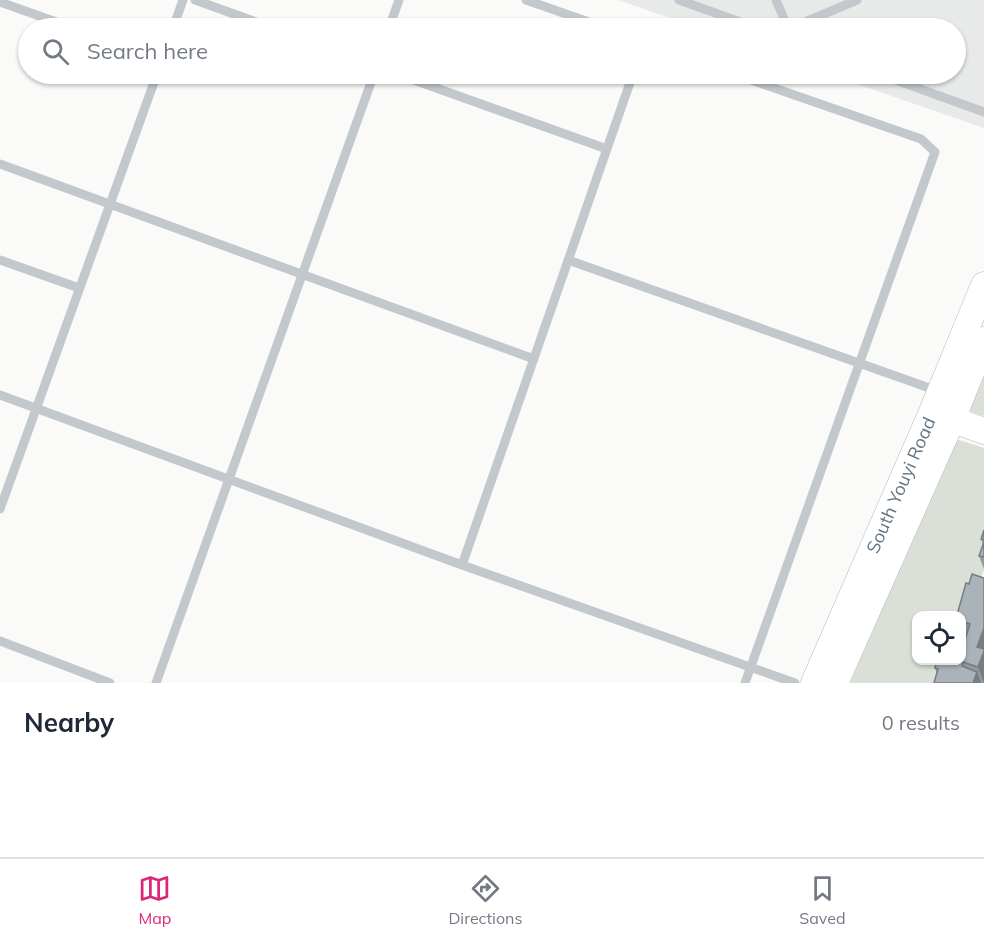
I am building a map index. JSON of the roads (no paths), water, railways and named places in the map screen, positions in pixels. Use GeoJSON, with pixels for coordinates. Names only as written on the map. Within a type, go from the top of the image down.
{"type":"FeatureCollection","features":[{"type":"Feature","properties":{"kind":"main road","name":"South Youyi Road"},"geometry":{"type":"LineString","coordinates":[[835,683],[941,408],[984,285]]}},
{"type":"Feature","properties":{"kind":"main road","name":"South Youyi Road"},"geometry":{"type":"LineString","coordinates":[[814,683],[941,408],[984,340]]}},
{"type":"Feature","properties":{"kind":"main road"},"geometry":{"type":"LineString","coordinates":[[941,408],[984,431]]}},
{"type":"Feature","properties":{"kind":"lane"},"geometry":{"type":"LineString","coordinates":[[177,18],[183,0]]}},
{"type":"Feature","properties":{"kind":"lane"},"geometry":{"type":"LineString","coordinates":[[195,0],[245,18]]}},
{"type":"Feature","properties":{"kind":"lane"},"geometry":{"type":"LineString","coordinates":[[393,18],[399,0]]}},
{"type":"Feature","properties":{"kind":"lane"},"geometry":{"type":"LineString","coordinates":[[526,0],[577,18]]}},
{"type":"Feature","properties":{"kind":"lane"},"geometry":{"type":"LineString","coordinates":[[679,0],[729,18]]}},
{"type":"Feature","properties":{"kind":"lane"},"geometry":{"type":"LineString","coordinates":[[776,0],[785,18]]}},
{"type":"Feature","properties":{"kind":"lane"},"geometry":{"type":"LineString","coordinates":[[814,18],[857,0]]}},
{"type":"Feature","properties":{"kind":"lane"},"geometry":{"type":"LineString","coordinates":[[0,2],[44,18]]}},
{"type":"Feature","properties":{"kind":"lane"},"geometry":{"type":"LineString","coordinates":[[0,509],[153,84]]}},
{"type":"Feature","properties":{"kind":"lane"},"geometry":{"type":"LineString","coordinates":[[156,683],[370,84]]}},
{"type":"Feature","properties":{"kind":"lane"},"geometry":{"type":"LineString","coordinates":[[425,84],[607,148]]}},
{"type":"Feature","properties":{"kind":"lane"},"geometry":{"type":"LineString","coordinates":[[462,565],[629,84]]}},
{"type":"Feature","properties":{"kind":"lane"},"geometry":{"type":"LineString","coordinates":[[745,683],[935,152],[921,139],[763,84]]}},
{"type":"Feature","properties":{"kind":"lane"},"geometry":{"type":"LineString","coordinates":[[907,84],[984,112]]}},
{"type":"Feature","properties":{"kind":"lane"},"geometry":{"type":"LineString","coordinates":[[0,164],[534,359]]}},
{"type":"Feature","properties":{"kind":"lane"},"geometry":{"type":"LineString","coordinates":[[0,260],[79,288]]}},
{"type":"Feature","properties":{"kind":"lane"},"geometry":{"type":"LineString","coordinates":[[568,260],[859,363],[941,408]]}},
{"type":"Feature","properties":{"kind":"lane"},"geometry":{"type":"LineString","coordinates":[[0,395],[462,565],[795,683]]}},
{"type":"Feature","properties":{"kind":"lane"},"geometry":{"type":"LineString","coordinates":[[0,641],[110,683]]}}]}
